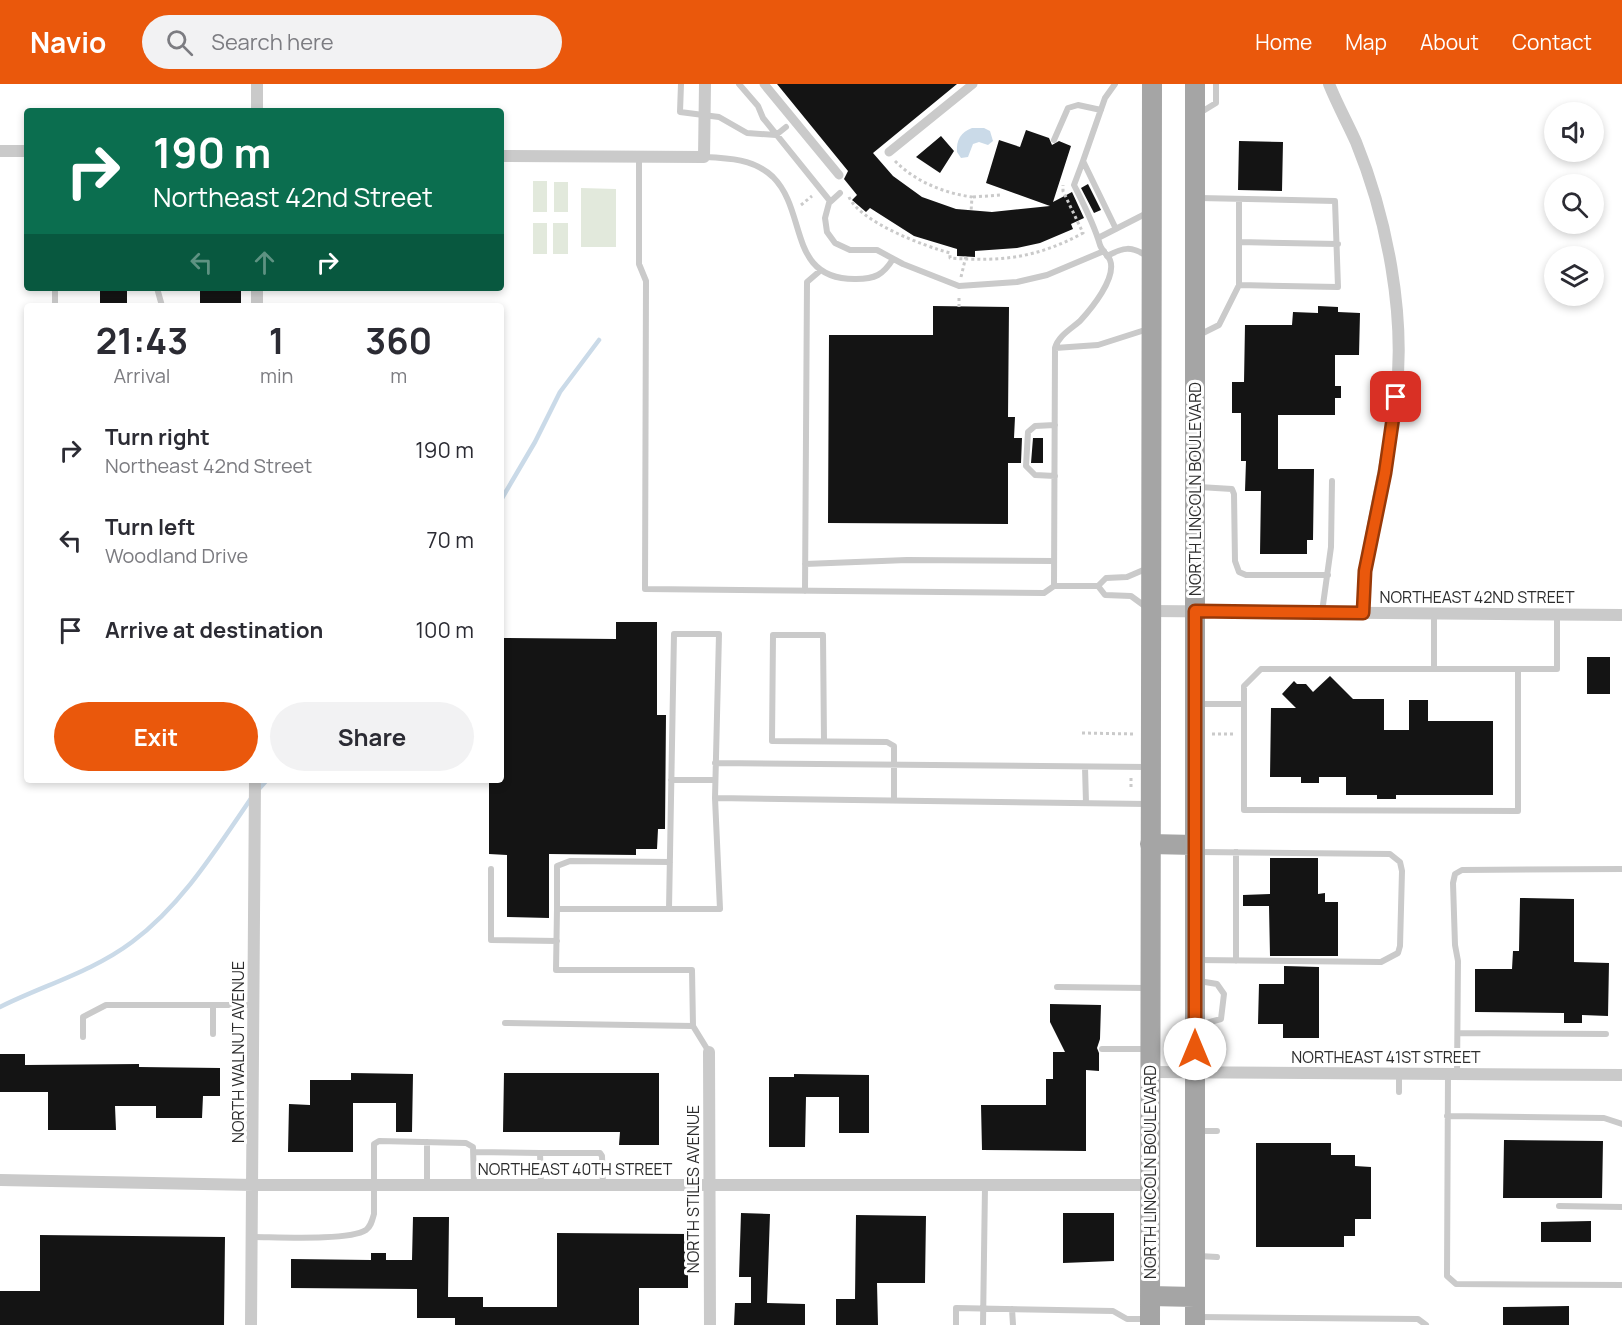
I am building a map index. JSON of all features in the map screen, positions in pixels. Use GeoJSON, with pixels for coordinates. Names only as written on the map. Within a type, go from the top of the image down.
{"type":"FeatureCollection","features":[{"type":"Feature","properties":{"kind":"main road","name":"NORTH LINCOLN BOULEVARD"},"geometry":{"type":"LineString","coordinates":[[1150,1322],[1152,84]]}},
{"type":"Feature","properties":{"kind":"main road","name":"NORTH LINCOLN BOULEVARD"},"geometry":{"type":"LineString","coordinates":[[1195,84],[1195,1321]]}},
{"type":"Feature","properties":{"kind":"main road"},"geometry":{"type":"LineString","coordinates":[[1150,844],[1195,849]]}},
{"type":"Feature","properties":{"kind":"main road"},"geometry":{"type":"LineString","coordinates":[[1150,1296],[1195,1297]]}},
{"type":"Feature","properties":{"kind":"street"},"geometry":{"type":"LineString","coordinates":[[257,84],[257,108]]}},
{"type":"Feature","properties":{"kind":"street"},"geometry":{"type":"LineString","coordinates":[[504,156],[704,157],[705,84]]}},
{"type":"Feature","properties":{"kind":"street"},"geometry":{"type":"LineString","coordinates":[[764,84],[839,175]]}},
{"type":"Feature","properties":{"kind":"street"},"geometry":{"type":"LineString","coordinates":[[889,152],[973,84]]}},
{"type":"Feature","properties":{"kind":"street"},"geometry":{"type":"LineString","coordinates":[[1329,84],[1356,143],[1376,202],[1396,303],[1400,342],[1396,397],[1385,473],[1365,571],[1363,613]]}},
{"type":"Feature","properties":{"kind":"street"},"geometry":{"type":"LineString","coordinates":[[0,151],[24,151]]}},
{"type":"Feature","properties":{"kind":"street","name":"NORTHEAST 42ND STREET"},"geometry":{"type":"LineString","coordinates":[[1151,611],[1622,615]]}},
{"type":"Feature","properties":{"kind":"street","name":"NORTH WALNUT AVENUE"},"geometry":{"type":"LineString","coordinates":[[252,1325],[255,783]]}},
{"type":"Feature","properties":{"kind":"street","name":"NORTH STILES AVENUE"},"geometry":{"type":"LineString","coordinates":[[709,1052],[710,1325]]}},
{"type":"Feature","properties":{"kind":"street","name":"NORTHEAST 41ST STREET"},"geometry":{"type":"LineString","coordinates":[[1150,1072],[1622,1075]]}},
{"type":"Feature","properties":{"kind":"street","name":"NORTHEAST 40TH STREET"},"geometry":{"type":"LineString","coordinates":[[0,1180],[254,1185],[1150,1185]]}},
{"type":"Feature","properties":{"kind":"lane"},"geometry":{"type":"LineString","coordinates":[[681,84],[680,112],[718,117],[747,133],[776,135],[786,127]]}},
{"type":"Feature","properties":{"kind":"lane"},"geometry":{"type":"LineString","coordinates":[[739,84],[758,106],[763,118],[776,135],[830,201]]}},
{"type":"Feature","properties":{"kind":"lane"},"geometry":{"type":"LineString","coordinates":[[1054,586],[1055,348],[1059,339],[1082,319],[1100,297],[1111,271],[1111,264],[1100,237],[1074,185],[1105,98],[1115,84]]}},
{"type":"Feature","properties":{"kind":"lane"},"geometry":{"type":"LineString","coordinates":[[1195,116],[1216,103],[1216,84]]}},
{"type":"Feature","properties":{"kind":"lane"},"geometry":{"type":"LineString","coordinates":[[1054,140],[1068,108],[1078,105],[1101,110]]}},
{"type":"Feature","properties":{"kind":"lane"},"geometry":{"type":"LineString","coordinates":[[639,156],[639,264],[646,281],[645,589],[1044,593],[1054,586],[1098,586],[1106,578],[1126,577],[1151,566]]}},
{"type":"Feature","properties":{"kind":"lane"},"geometry":{"type":"LineString","coordinates":[[704,157],[730,158],[751,163],[774,178],[788,198],[804,251],[821,270],[837,278],[873,278],[883,273],[893,259]]}},
{"type":"Feature","properties":{"kind":"lane"},"geometry":{"type":"LineString","coordinates":[[1083,161],[1116,229]]}},
{"type":"Feature","properties":{"kind":"lane"},"geometry":{"type":"LineString","coordinates":[[843,192],[830,201],[826,211],[825,225],[835,243],[850,250],[874,249],[951,284],[965,287],[1017,282],[1047,275],[1127,247],[1136,249],[1152,260]]}},
{"type":"Feature","properties":{"kind":"lane"},"geometry":{"type":"LineString","coordinates":[[1195,198],[1335,201],[1338,287],[1239,285]]}},
{"type":"Feature","properties":{"kind":"lane"},"geometry":{"type":"LineString","coordinates":[[1196,337],[1219,325],[1239,285],[1239,199]]}},
{"type":"Feature","properties":{"kind":"lane"},"geometry":{"type":"LineString","coordinates":[[1100,237],[1152,210]]}},
{"type":"Feature","properties":{"kind":"lane"},"geometry":{"type":"LineString","coordinates":[[1239,242],[1338,244]]}},
{"type":"Feature","properties":{"kind":"lane"},"geometry":{"type":"LineString","coordinates":[[805,591],[807,282],[821,270]]}},
{"type":"Feature","properties":{"kind":"lane"},"geometry":{"type":"LineString","coordinates":[[1055,348],[1098,345],[1152,328]]}},
{"type":"Feature","properties":{"kind":"lane"},"geometry":{"type":"LineString","coordinates":[[1055,425],[1040,425],[1031,428],[1026,436],[1026,466],[1031,473],[1055,476]]}},
{"type":"Feature","properties":{"kind":"lane"},"geometry":{"type":"LineString","coordinates":[[1322,612],[1328,575],[1332,481]]}},
{"type":"Feature","properties":{"kind":"lane"},"geometry":{"type":"LineString","coordinates":[[1196,487],[1232,489],[1235,561],[1239,572],[1246,575],[1328,575]]}},
{"type":"Feature","properties":{"kind":"lane"},"geometry":{"type":"LineString","coordinates":[[805,564],[907,560],[1054,561]]}},
{"type":"Feature","properties":{"kind":"lane"},"geometry":{"type":"LineString","coordinates":[[1098,586],[1105,595],[1131,596],[1151,611]]}},
{"type":"Feature","properties":{"kind":"lane"},"geometry":{"type":"LineString","coordinates":[[1434,614],[1434,669]]}},
{"type":"Feature","properties":{"kind":"lane"},"geometry":{"type":"LineString","coordinates":[[1518,669],[1518,811],[1244,810],[1244,686],[1261,669],[1434,669],[1518,669],[1557,669],[1557,615]]}},
{"type":"Feature","properties":{"kind":"lane"},"geometry":{"type":"LineString","coordinates":[[557,909],[669,909],[720,909],[716,798],[718,634],[674,634],[669,909]]}},
{"type":"Feature","properties":{"kind":"lane"},"geometry":{"type":"LineString","coordinates":[[824,741],[823,635],[773,635],[772,741],[887,742],[894,746],[894,800]]}},
{"type":"Feature","properties":{"kind":"lane"},"geometry":{"type":"LineString","coordinates":[[1196,704],[1244,704]]}},
{"type":"Feature","properties":{"kind":"lane"},"geometry":{"type":"LineString","coordinates":[[716,763],[1150,767]]}},
{"type":"Feature","properties":{"kind":"lane"},"geometry":{"type":"LineString","coordinates":[[1085,767],[1086,803]]}},
{"type":"Feature","properties":{"kind":"lane"},"geometry":{"type":"LineString","coordinates":[[671,780],[716,780]]}},
{"type":"Feature","properties":{"kind":"lane"},"geometry":{"type":"LineString","coordinates":[[716,798],[1150,804]]}},
{"type":"Feature","properties":{"kind":"lane"},"geometry":{"type":"LineString","coordinates":[[1195,849],[1236,852],[1390,854],[1400,862],[1402,871],[1400,946],[1398,953],[1391,958],[1381,962],[1360,963],[1195,960]]}},
{"type":"Feature","properties":{"kind":"lane"},"geometry":{"type":"LineString","coordinates":[[1236,852],[1236,961]]}},
{"type":"Feature","properties":{"kind":"lane"},"geometry":{"type":"LineString","coordinates":[[670,862],[570,861],[557,866],[556,970],[692,970],[693,1026],[709,1052]]}},
{"type":"Feature","properties":{"kind":"lane"},"geometry":{"type":"LineString","coordinates":[[491,869],[491,940],[557,941]]}},
{"type":"Feature","properties":{"kind":"lane"},"geometry":{"type":"LineString","coordinates":[[1622,869],[1462,870],[1455,874],[1453,884],[1455,945],[1458,961],[1458,1033],[1447,1116],[1447,1276],[1451,1280],[1456,1284],[1622,1285]]}},
{"type":"Feature","properties":{"kind":"lane"},"geometry":{"type":"LineString","coordinates":[[1195,980],[1217,984],[1224,994],[1221,1019],[1195,1026]]}},
{"type":"Feature","properties":{"kind":"lane"},"geometry":{"type":"LineString","coordinates":[[1057,987],[1150,988]]}},
{"type":"Feature","properties":{"kind":"lane"},"geometry":{"type":"LineString","coordinates":[[83,1037],[83,1017],[106,1005],[255,1005]]}},
{"type":"Feature","properties":{"kind":"lane"},"geometry":{"type":"LineString","coordinates":[[213,1005],[213,1034]]}},
{"type":"Feature","properties":{"kind":"lane"},"geometry":{"type":"LineString","coordinates":[[505,1023],[693,1026]]}},
{"type":"Feature","properties":{"kind":"lane"},"geometry":{"type":"LineString","coordinates":[[1458,1033],[1606,1034]]}},
{"type":"Feature","properties":{"kind":"lane"},"geometry":{"type":"LineString","coordinates":[[1102,1049],[1150,1049]]}},
{"type":"Feature","properties":{"kind":"lane"},"geometry":{"type":"LineString","coordinates":[[1399,1074],[1399,1092]]}},
{"type":"Feature","properties":{"kind":"lane"},"geometry":{"type":"LineString","coordinates":[[1447,1116],[1604,1118],[1622,1124]]}},
{"type":"Feature","properties":{"kind":"lane"},"geometry":{"type":"LineString","coordinates":[[1195,1131],[1217,1131]]}},
{"type":"Feature","properties":{"kind":"lane"},"geometry":{"type":"LineString","coordinates":[[253,1237],[340,1236],[364,1231],[371,1225],[374,1214],[374,1144],[379,1141],[466,1143],[473,1147],[474,1152],[474,1185]]}},
{"type":"Feature","properties":{"kind":"lane"},"geometry":{"type":"LineString","coordinates":[[427,1142],[427,1185]]}},
{"type":"Feature","properties":{"kind":"lane"},"geometry":{"type":"LineString","coordinates":[[474,1152],[600,1154],[603,1162],[603,1186]]}},
{"type":"Feature","properties":{"kind":"lane"},"geometry":{"type":"LineString","coordinates":[[540,1153],[541,1186]]}},
{"type":"Feature","properties":{"kind":"lane"},"geometry":{"type":"LineString","coordinates":[[983,1325],[985,1186]]}},
{"type":"Feature","properties":{"kind":"lane"},"geometry":{"type":"LineString","coordinates":[[1559,1206],[1622,1207]]}},
{"type":"Feature","properties":{"kind":"lane"},"geometry":{"type":"LineString","coordinates":[[1195,1256],[1217,1257]]}},
{"type":"Feature","properties":{"kind":"lane"},"geometry":{"type":"LineString","coordinates":[[956,1325],[956,1308],[1113,1311],[1125,1322],[1150,1322]]}},
{"type":"Feature","properties":{"kind":"lane"},"geometry":{"type":"LineString","coordinates":[[1012,1309],[1013,1325]]}},
{"type":"Feature","properties":{"kind":"lane"},"geometry":{"type":"LineString","coordinates":[[1195,1321],[1418,1319],[1426,1325]]}},
{"type":"Feature","properties":{"kind":"path"},"geometry":{"type":"LineString","coordinates":[[889,152],[901,167],[939,189],[972,197],[1001,195]]}},
{"type":"Feature","properties":{"kind":"path"},"geometry":{"type":"LineString","coordinates":[[843,192],[865,215],[916,243],[950,254],[950,258],[997,260],[1025,256],[1053,248],[1083,233]]}},
{"type":"Feature","properties":{"kind":"path"},"geometry":{"type":"LineString","coordinates":[[971,212],[972,197]]}},
{"type":"Feature","properties":{"kind":"path"},"geometry":{"type":"LineString","coordinates":[[960,278],[965,258]]}},
{"type":"Feature","properties":{"kind":"path"},"geometry":{"type":"LineString","coordinates":[[959,294],[959,307]]}},
{"type":"Feature","properties":{"kind":"path"},"geometry":{"type":"LineString","coordinates":[[1082,733],[1136,734]]}},
{"type":"Feature","properties":{"kind":"path"},"geometry":{"type":"LineString","coordinates":[[1207,734],[1223,734]]}},
{"type":"Feature","properties":{"kind":"path"},"geometry":{"type":"LineString","coordinates":[[1131,773],[1131,790]]}},
{"type":"Feature","properties":{"kind":"shaded area"},"geometry":{"type":"Polygon","coordinates":[[[533,181],[547,181],[547,212],[533,212],[533,181]]]}},
{"type":"Feature","properties":{"kind":"shaded area"},"geometry":{"type":"Polygon","coordinates":[[[554,182],[568,182],[568,212],[554,212],[554,182]]]}},
{"type":"Feature","properties":{"kind":"shaded area"},"geometry":{"type":"Polygon","coordinates":[[[581,188],[616,189],[616,247],[581,247],[581,188]]]}},
{"type":"Feature","properties":{"kind":"shaded area"},"geometry":{"type":"Polygon","coordinates":[[[533,223],[547,223],[547,254],[533,254],[533,223]]]}},
{"type":"Feature","properties":{"kind":"shaded area"},"geometry":{"type":"Polygon","coordinates":[[[553,223],[568,223],[568,254],[553,254],[553,223]]]}},
{"type":"Feature","properties":{"kind":"water"},"geometry":{"type":"Polygon","coordinates":[[[972,128],[984,128],[990,131],[993,141],[988,145],[979,142],[973,144],[968,157],[961,158],[957,152],[958,140],[972,128]]]}},
{"type":"Feature","properties":{"kind":"building"},"geometry":{"type":"Polygon","coordinates":[[[777,84],[957,84],[873,153],[893,176],[922,197],[956,209],[992,212],[1050,206],[986,183],[999,140],[1020,147],[1026,130],[1049,138],[1052,145],[1059,141],[1071,146],[1053,202],[1072,192],[1084,218],[1071,224],[1073,229],[1040,243],[1017,248],[975,251],[975,257],[957,256],[957,249],[914,236],[870,208],[866,212],[852,200],[857,195],[844,179],[848,171],[777,84]]]}},
{"type":"Feature","properties":{"kind":"building"},"geometry":{"type":"Polygon","coordinates":[[[941,136],[954,151],[940,173],[916,157],[941,136]]]}},
{"type":"Feature","properties":{"kind":"building"},"geometry":{"type":"Polygon","coordinates":[[[1239,141],[1283,142],[1282,191],[1238,190],[1239,141]]]}},
{"type":"Feature","properties":{"kind":"building"},"geometry":{"type":"Polygon","coordinates":[[[1088,184],[1101,210],[1094,213],[1081,188],[1088,184]]]}},
{"type":"Feature","properties":{"kind":"building"},"geometry":{"type":"Polygon","coordinates":[[[100,291],[127,291],[127,303],[100,303],[100,291]]]}},
{"type":"Feature","properties":{"kind":"building"},"geometry":{"type":"Polygon","coordinates":[[[200,291],[241,291],[241,303],[200,303],[200,291]]]}},
{"type":"Feature","properties":{"kind":"building"},"geometry":{"type":"Polygon","coordinates":[[[933,306],[1009,307],[1008,417],[1015,417],[1014,438],[1022,438],[1021,463],[1008,463],[1008,524],[828,523],[829,335],[933,335],[933,306]]]}},
{"type":"Feature","properties":{"kind":"building"},"geometry":{"type":"Polygon","coordinates":[[[1318,306],[1338,307],[1338,312],[1360,313],[1359,355],[1335,355],[1335,386],[1341,386],[1341,398],[1335,398],[1335,415],[1278,415],[1278,469],[1314,469],[1313,540],[1307,540],[1307,554],[1260,554],[1261,491],[1245,491],[1246,461],[1241,461],[1241,413],[1232,413],[1232,382],[1244,382],[1245,325],[1292,325],[1293,312],[1318,313],[1318,306]]]}},
{"type":"Feature","properties":{"kind":"building"},"geometry":{"type":"Polygon","coordinates":[[[1033,438],[1043,438],[1043,463],[1031,463],[1033,438]]]}},
{"type":"Feature","properties":{"kind":"building"},"geometry":{"type":"Polygon","coordinates":[[[616,622],[657,622],[657,715],[666,715],[665,829],[658,829],[657,849],[636,849],[636,855],[549,854],[549,918],[507,917],[507,855],[489,854],[489,783],[504,783],[504,638],[616,639],[616,622]]]}},
{"type":"Feature","properties":{"kind":"building"},"geometry":{"type":"Polygon","coordinates":[[[1587,657],[1610,657],[1610,694],[1587,694],[1587,657]]]}},
{"type":"Feature","properties":{"kind":"building"},"geometry":{"type":"Polygon","coordinates":[[[1330,676],[1353,699],[1384,699],[1384,730],[1409,730],[1409,700],[1428,700],[1428,721],[1493,721],[1493,795],[1396,795],[1396,799],[1377,799],[1377,795],[1346,795],[1346,777],[1319,777],[1319,783],[1301,783],[1301,777],[1270,777],[1271,708],[1296,708],[1282,694],[1294,681],[1297,684],[1306,684],[1313,692],[1330,676]]]}},
{"type":"Feature","properties":{"kind":"building"},"geometry":{"type":"Polygon","coordinates":[[[1270,858],[1318,858],[1318,894],[1325,893],[1325,902],[1338,902],[1338,956],[1270,956],[1269,906],[1243,906],[1243,895],[1270,894],[1270,858]]]}},
{"type":"Feature","properties":{"kind":"building"},"geometry":{"type":"Polygon","coordinates":[[[1520,898],[1574,899],[1574,962],[1609,963],[1608,1016],[1582,1015],[1582,1023],[1564,1023],[1564,1013],[1475,1012],[1475,969],[1512,969],[1513,951],[1519,951],[1520,898]]]}},
{"type":"Feature","properties":{"kind":"building"},"geometry":{"type":"Polygon","coordinates":[[[1284,966],[1319,967],[1319,1038],[1283,1038],[1283,1024],[1258,1024],[1259,984],[1284,984],[1284,966]]]}},
{"type":"Feature","properties":{"kind":"building"},"geometry":{"type":"Polygon","coordinates":[[[1050,1004],[1101,1005],[1100,1039],[1097,1048],[1099,1071],[1086,1070],[1086,1151],[982,1150],[981,1105],[1046,1105],[1046,1079],[1053,1079],[1053,1052],[1065,1052],[1050,1022],[1050,1004]]]}},
{"type":"Feature","properties":{"kind":"building"},"geometry":{"type":"Polygon","coordinates":[[[0,1054],[25,1054],[25,1065],[139,1064],[139,1067],[220,1068],[220,1096],[203,1096],[202,1118],[156,1118],[156,1106],[115,1106],[116,1130],[48,1130],[48,1092],[0,1092],[0,1054]]]}},
{"type":"Feature","properties":{"kind":"building"},"geometry":{"type":"Polygon","coordinates":[[[351,1073],[413,1074],[412,1132],[396,1132],[396,1103],[353,1103],[353,1152],[288,1152],[289,1104],[310,1105],[310,1080],[351,1080],[351,1073]]]}},
{"type":"Feature","properties":{"kind":"building"},"geometry":{"type":"Polygon","coordinates":[[[504,1073],[659,1073],[659,1145],[619,1145],[620,1132],[503,1132],[504,1073]]]}},
{"type":"Feature","properties":{"kind":"building"},"geometry":{"type":"Polygon","coordinates":[[[794,1074],[869,1075],[869,1133],[839,1133],[839,1097],[806,1097],[805,1147],[769,1147],[769,1077],[794,1077],[794,1074]]]}},
{"type":"Feature","properties":{"kind":"building"},"geometry":{"type":"Polygon","coordinates":[[[1504,1140],[1603,1141],[1602,1198],[1503,1198],[1504,1140]]]}},
{"type":"Feature","properties":{"kind":"building"},"geometry":{"type":"Polygon","coordinates":[[[1256,1143],[1331,1143],[1331,1155],[1355,1155],[1355,1166],[1371,1167],[1371,1219],[1355,1219],[1355,1236],[1344,1236],[1344,1247],[1256,1247],[1256,1143]]]}},
{"type":"Feature","properties":{"kind":"building"},"geometry":{"type":"Polygon","coordinates":[[[741,1213],[770,1214],[767,1303],[805,1304],[805,1325],[734,1325],[735,1303],[751,1303],[751,1277],[739,1277],[741,1213]]]}},
{"type":"Feature","properties":{"kind":"building"},"geometry":{"type":"Polygon","coordinates":[[[1063,1213],[1114,1213],[1114,1261],[1063,1263],[1063,1213]]]}},
{"type":"Feature","properties":{"kind":"building"},"geometry":{"type":"Polygon","coordinates":[[[856,1215],[926,1216],[925,1283],[877,1283],[878,1325],[836,1325],[836,1299],[855,1299],[856,1215]]]}},
{"type":"Feature","properties":{"kind":"building"},"geometry":{"type":"Polygon","coordinates":[[[413,1217],[449,1217],[448,1297],[483,1297],[483,1307],[557,1307],[557,1233],[688,1234],[688,1288],[639,1288],[639,1325],[455,1325],[455,1318],[417,1318],[417,1289],[291,1288],[291,1259],[371,1260],[371,1253],[386,1253],[386,1260],[412,1260],[413,1217]]]}},
{"type":"Feature","properties":{"kind":"building"},"geometry":{"type":"Polygon","coordinates":[[[1591,1221],[1591,1242],[1541,1242],[1541,1222],[1591,1221]]]}},
{"type":"Feature","properties":{"kind":"building"},"geometry":{"type":"Polygon","coordinates":[[[40,1235],[225,1237],[224,1325],[0,1325],[0,1291],[40,1291],[40,1235]]]}},
{"type":"Feature","properties":{"kind":"building"},"geometry":{"type":"Polygon","coordinates":[[[1569,1306],[1569,1325],[1503,1325],[1503,1307],[1569,1306]]]}},
{"type":"Feature","properties":{"kind":"waterway"},"geometry":{"type":"LineString","coordinates":[[504,495],[535,442],[560,392],[599,340]]}},
{"type":"Feature","properties":{"kind":"waterway"},"geometry":{"type":"LineString","coordinates":[[257,791],[264,783]]}},
{"type":"Feature","properties":{"kind":"waterway"},"geometry":{"type":"LineString","coordinates":[[0,1007],[101,962],[132,942],[167,911],[198,875],[252,797]]}},
{"type":"Feature","properties":{"kind":"route"},"geometry":{"type":"LineString","coordinates":[[1195,1049],[1195,611],[1363,613],[1365,571],[1385,473],[1396,397]]}}]}
